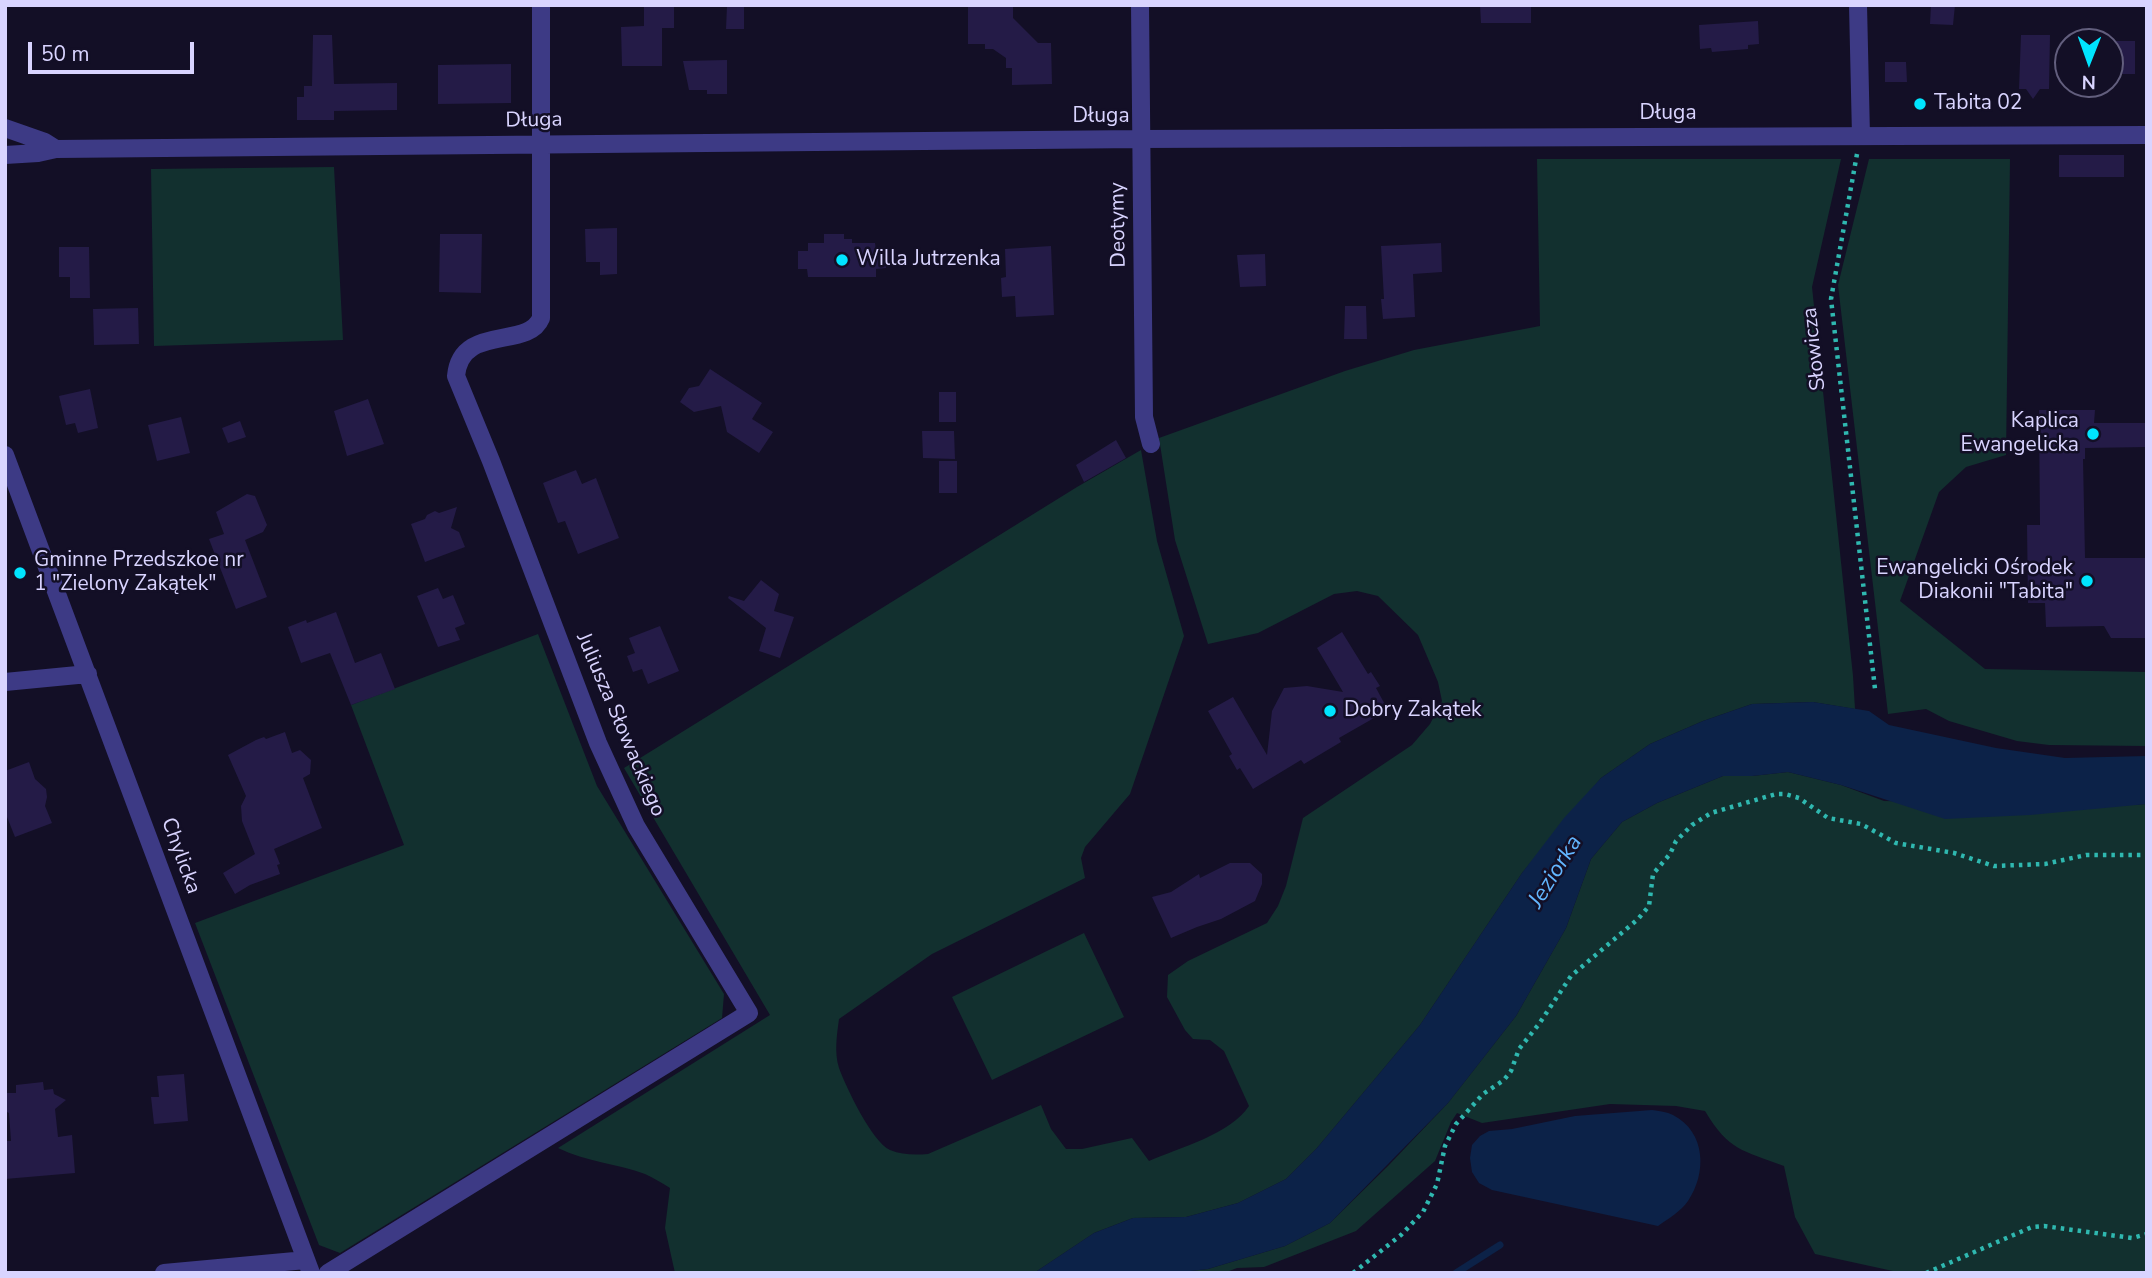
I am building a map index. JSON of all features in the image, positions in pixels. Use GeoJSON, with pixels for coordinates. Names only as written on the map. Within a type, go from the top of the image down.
{"type":"FeatureCollection","features":[{"type":"Feature","properties":{"kind":"street","name":"Juliusza Słowackiego"},"geometry":{"type":"LineString","coordinates":[[328,1273],[749,1013],[636,826],[614,779],[456,376],[457,361],[466,352],[481,343],[530,330],[538,325],[541,318],[541,5]]}},
{"type":"Feature","properties":{"kind":"street","name":"Deotymy"},"geometry":{"type":"LineString","coordinates":[[1140,5],[1144,417],[1151,444]]}},
{"type":"Feature","properties":{"kind":"street"},"geometry":{"type":"LineString","coordinates":[[1858,5],[1861,136]]}},
{"type":"Feature","properties":{"kind":"street","name":"Długa"},"geometry":{"type":"LineString","coordinates":[[5,128],[45,142],[55,149]]}},
{"type":"Feature","properties":{"kind":"street","name":"Długa"},"geometry":{"type":"LineString","coordinates":[[5,155],[55,149],[540,144],[2147,135]]}},
{"type":"Feature","properties":{"kind":"street","name":"Chylicka"},"geometry":{"type":"LineString","coordinates":[[5,455],[309,1266]]}},
{"type":"Feature","properties":{"kind":"street"},"geometry":{"type":"LineString","coordinates":[[5,682],[88,674]]}},
{"type":"Feature","properties":{"kind":"street"},"geometry":{"type":"LineString","coordinates":[[164,1273],[309,1266]]}},
{"type":"Feature","properties":{"kind":"path","name":"Słowicza"},"geometry":{"type":"LineString","coordinates":[[1861,136],[1831,299],[1875,689]]}},
{"type":"Feature","properties":{"kind":"path"},"geometry":{"type":"LineString","coordinates":[[1353,1273],[1401,1236],[1423,1212],[1437,1184],[1445,1146],[1456,1124],[1483,1094],[1504,1080],[1520,1049],[1571,976],[1638,919],[1649,906],[1654,874],[1661,863],[1670,854],[1676,841],[1692,825],[1711,813],[1776,794],[1785,794],[1800,798],[1828,818],[1861,824],[1896,843],[1954,853],[1994,866],[2045,864],[2086,855],[2147,855]]}},
{"type":"Feature","properties":{"kind":"path"},"geometry":{"type":"LineString","coordinates":[[1926,1273],[2032,1227],[2044,1226],[2132,1238],[2147,1234]]}},
{"type":"Feature","properties":{"kind":"green space"},"geometry":{"type":"Polygon","coordinates":[[[1537,159],[1841,159],[1812,287],[1855,709],[1813,702],[1752,704],[1650,744],[1601,778],[1522,873],[1420,1025],[1317,1148],[1286,1179],[1238,1203],[1186,1217],[1133,1218],[1094,1233],[1034,1273],[675,1273],[665,1228],[670,1188],[645,1174],[558,1148],[770,1015],[624,768],[1141,450],[1157,541],[1184,636],[1130,794],[1085,847],[1081,858],[1085,878],[932,954],[839,1019],[837,1062],[853,1100],[868,1126],[883,1145],[899,1153],[928,1154],[1041,1105],[1051,1129],[1066,1149],[1082,1149],[1132,1138],[1149,1161],[1230,1125],[1249,1106],[1224,1051],[1210,1040],[1193,1039],[1185,1030],[1167,997],[1168,975],[1188,961],[1267,923],[1286,886],[1303,818],[1412,745],[1430,724],[1442,701],[1438,682],[1418,635],[1378,596],[1357,591],[1334,594],[1258,633],[1208,644],[1175,540],[1159,438],[1345,371],[1414,350],[1540,326],[1537,159]]]}},
{"type":"Feature","properties":{"kind":"green space"},"geometry":{"type":"Polygon","coordinates":[[[1869,159],[2010,159],[2006,455],[1966,467],[1939,492],[1900,601],[1985,669],[2147,672],[2147,746],[2049,745],[2017,741],[1949,721],[1926,709],[1888,714],[1838,285],[1869,159]]]}},
{"type":"Feature","properties":{"kind":"green space"},"geometry":{"type":"Polygon","coordinates":[[[334,167],[343,340],[154,346],[151,169],[334,167]]]}},
{"type":"Feature","properties":{"kind":"green space"},"geometry":{"type":"Polygon","coordinates":[[[538,634],[597,786],[724,994],[722,1018],[340,1253],[319,1245],[195,923],[404,845],[351,705],[538,634]]]}},
{"type":"Feature","properties":{"kind":"green space"},"geometry":{"type":"Polygon","coordinates":[[[1788,772],[1841,785],[1884,801],[2112,806],[2147,804],[2147,1273],[1902,1273],[1815,1254],[1795,1217],[1784,1166],[1729,1142],[1705,1111],[1676,1106],[1610,1104],[1482,1123],[1457,1113],[1435,1161],[1356,1231],[1264,1267],[1237,1268],[1224,1273],[1173,1273],[1208,1269],[1285,1246],[1330,1223],[1388,1166],[1448,1103],[1516,1016],[1566,928],[1591,859],[1622,822],[1657,803],[1723,776],[1788,772]]]}},
{"type":"Feature","properties":{"kind":"green space"},"geometry":{"type":"Polygon","coordinates":[[[1084,933],[1124,1017],[992,1080],[952,997],[1084,933]]]}},
{"type":"Feature","properties":{"kind":"water","name":"Jeziorka"},"geometry":{"type":"Polygon","coordinates":[[[1813,702],[1869,711],[1889,725],[1996,748],[2065,758],[2147,756],[2147,804],[2030,815],[1945,819],[1841,785],[1788,772],[1723,776],[1657,803],[1622,822],[1591,859],[1566,928],[1516,1016],[1448,1103],[1330,1223],[1285,1246],[1208,1269],[1173,1273],[1034,1273],[1094,1233],[1133,1218],[1186,1217],[1238,1203],[1286,1179],[1317,1148],[1420,1025],[1522,873],[1564,818],[1601,778],[1650,744],[1703,721],[1752,704],[1813,702]]]}},
{"type":"Feature","properties":{"kind":"water"},"geometry":{"type":"Polygon","coordinates":[[[1652,1110],[1671,1114],[1684,1122],[1697,1142],[1700,1154],[1698,1178],[1688,1201],[1658,1226],[1492,1190],[1479,1183],[1472,1172],[1472,1145],[1489,1131],[1575,1116],[1652,1110]]]}},
{"type":"Feature","properties":{"kind":"building"},"geometry":{"type":"Polygon","coordinates":[[[968,5],[1013,5],[1013,18],[1038,43],[1051,43],[1052,84],[1012,85],[1012,68],[1006,68],[1006,58],[993,49],[985,49],[985,44],[968,44],[968,5]]]}},
{"type":"Feature","properties":{"kind":"building"},"geometry":{"type":"Polygon","coordinates":[[[1480,5],[1531,5],[1531,23],[1481,23],[1480,5]]]}},
{"type":"Feature","properties":{"kind":"building"},"geometry":{"type":"Polygon","coordinates":[[[1931,5],[1955,5],[1953,25],[1930,24],[1931,5]]]}},
{"type":"Feature","properties":{"kind":"building"},"geometry":{"type":"Polygon","coordinates":[[[727,6],[744,6],[744,29],[726,29],[727,6]]]}},
{"type":"Feature","properties":{"kind":"building"},"geometry":{"type":"Polygon","coordinates":[[[644,7],[674,7],[674,28],[662,28],[662,66],[622,66],[621,27],[644,26],[644,7]]]}},
{"type":"Feature","properties":{"kind":"building"},"geometry":{"type":"Polygon","coordinates":[[[1758,21],[1759,44],[1748,45],[1748,49],[1712,52],[1711,48],[1700,49],[1699,25],[1758,21]]]}},
{"type":"Feature","properties":{"kind":"building"},"geometry":{"type":"Polygon","coordinates":[[[313,35],[332,35],[334,84],[397,83],[397,110],[334,111],[334,120],[297,120],[297,97],[304,97],[304,86],[312,86],[313,35]]]}},
{"type":"Feature","properties":{"kind":"building"},"geometry":{"type":"Polygon","coordinates":[[[2021,35],[2050,35],[2049,89],[2040,89],[2033,99],[2026,89],[2019,89],[2021,35]]]}},
{"type":"Feature","properties":{"kind":"building"},"geometry":{"type":"Polygon","coordinates":[[[2124,41],[2135,41],[2135,74],[2124,74],[2124,41]]]}},
{"type":"Feature","properties":{"kind":"building"},"geometry":{"type":"Polygon","coordinates":[[[727,60],[727,94],[689,90],[683,61],[727,60]]]}},
{"type":"Feature","properties":{"kind":"building"},"geometry":{"type":"Polygon","coordinates":[[[1885,62],[1906,62],[1907,82],[1885,82],[1885,62]]]}},
{"type":"Feature","properties":{"kind":"building"},"geometry":{"type":"Polygon","coordinates":[[[511,64],[511,103],[438,104],[438,65],[511,64]]]}},
{"type":"Feature","properties":{"kind":"building"},"geometry":{"type":"Polygon","coordinates":[[[2059,155],[2124,155],[2124,177],[2059,177],[2059,155]]]}},
{"type":"Feature","properties":{"kind":"building"},"geometry":{"type":"Polygon","coordinates":[[[617,228],[617,274],[600,275],[600,262],[586,262],[585,229],[617,228]]]}},
{"type":"Feature","properties":{"kind":"building"},"geometry":{"type":"Polygon","coordinates":[[[440,234],[482,234],[481,293],[439,292],[440,234]]]}},
{"type":"Feature","properties":{"kind":"building","name":"Willa Jutrzenka"},"geometry":{"type":"Polygon","coordinates":[[[824,234],[844,234],[844,239],[852,239],[852,243],[875,243],[876,251],[886,251],[886,268],[876,269],[876,277],[808,277],[807,269],[798,269],[798,251],[808,251],[808,243],[824,243],[824,234]]]}},
{"type":"Feature","properties":{"kind":"building"},"geometry":{"type":"Polygon","coordinates":[[[1441,243],[1442,272],[1413,274],[1415,317],[1383,319],[1381,246],[1441,243]]]}},
{"type":"Feature","properties":{"kind":"building"},"geometry":{"type":"Polygon","coordinates":[[[1051,246],[1054,315],[1016,317],[1015,296],[1002,297],[1001,278],[1006,277],[1005,249],[1051,246]]]}},
{"type":"Feature","properties":{"kind":"building"},"geometry":{"type":"Polygon","coordinates":[[[59,247],[89,247],[90,298],[70,298],[70,277],[59,277],[59,247]]]}},
{"type":"Feature","properties":{"kind":"building"},"geometry":{"type":"Polygon","coordinates":[[[1265,254],[1266,286],[1240,287],[1237,255],[1265,254]]]}},
{"type":"Feature","properties":{"kind":"building"},"geometry":{"type":"Polygon","coordinates":[[[1345,306],[1366,306],[1367,339],[1344,339],[1345,306]]]}},
{"type":"Feature","properties":{"kind":"building"},"geometry":{"type":"Polygon","coordinates":[[[138,308],[139,344],[94,345],[93,309],[138,308]]]}},
{"type":"Feature","properties":{"kind":"building"},"geometry":{"type":"Polygon","coordinates":[[[710,369],[762,403],[752,419],[773,432],[759,453],[727,432],[721,406],[694,412],[680,402],[689,388],[699,386],[710,369]]]}},
{"type":"Feature","properties":{"kind":"building"},"geometry":{"type":"Polygon","coordinates":[[[90,389],[98,428],[78,433],[75,423],[66,425],[59,396],[90,389]]]}},
{"type":"Feature","properties":{"kind":"building"},"geometry":{"type":"Polygon","coordinates":[[[939,392],[956,392],[956,422],[939,422],[939,392]]]}},
{"type":"Feature","properties":{"kind":"building"},"geometry":{"type":"Polygon","coordinates":[[[368,399],[384,444],[347,456],[334,411],[368,399]]]}},
{"type":"Feature","properties":{"kind":"building"},"geometry":{"type":"Polygon","coordinates":[[[2039,410],[2095,410],[2094,423],[2147,423],[2147,447],[2085,448],[2083,459],[2085,558],[2147,558],[2147,638],[2111,638],[2104,626],[2046,627],[2045,603],[2028,603],[2027,525],[2040,525],[2039,410]]]}},
{"type":"Feature","properties":{"kind":"building"},"geometry":{"type":"Polygon","coordinates":[[[181,417],[190,453],[157,461],[148,425],[181,417]]]}},
{"type":"Feature","properties":{"kind":"building"},"geometry":{"type":"Polygon","coordinates":[[[240,421],[246,437],[228,443],[222,428],[240,421]]]}},
{"type":"Feature","properties":{"kind":"building"},"geometry":{"type":"Polygon","coordinates":[[[922,431],[954,431],[955,459],[923,458],[922,431]]]}},
{"type":"Feature","properties":{"kind":"building"},"geometry":{"type":"Polygon","coordinates":[[[1116,440],[1126,458],[1084,482],[1076,465],[1116,440]]]}},
{"type":"Feature","properties":{"kind":"building"},"geometry":{"type":"Polygon","coordinates":[[[939,461],[957,461],[957,493],[939,493],[939,461]]]}},
{"type":"Feature","properties":{"kind":"building"},"geometry":{"type":"Polygon","coordinates":[[[576,470],[582,484],[596,478],[619,538],[578,554],[565,521],[558,523],[543,483],[576,470]]]}},
{"type":"Feature","properties":{"kind":"building"},"geometry":{"type":"Polygon","coordinates":[[[247,494],[255,496],[267,525],[263,532],[245,540],[267,597],[236,609],[209,539],[224,534],[216,512],[247,494]]]}},
{"type":"Feature","properties":{"kind":"building"},"geometry":{"type":"Polygon","coordinates":[[[457,507],[451,528],[459,532],[465,547],[425,562],[411,524],[425,519],[435,511],[439,513],[457,507]]]}},
{"type":"Feature","properties":{"kind":"building"},"geometry":{"type":"Polygon","coordinates":[[[761,580],[779,594],[774,611],[794,617],[780,658],[759,651],[766,628],[728,598],[729,596],[744,601],[761,580]]]}},
{"type":"Feature","properties":{"kind":"building"},"geometry":{"type":"Polygon","coordinates":[[[438,588],[443,599],[453,595],[465,624],[455,628],[460,640],[438,647],[417,596],[438,588]]]}},
{"type":"Feature","properties":{"kind":"building"},"geometry":{"type":"Polygon","coordinates":[[[336,612],[355,663],[381,653],[395,689],[351,705],[330,653],[301,663],[288,627],[336,612]]]}},
{"type":"Feature","properties":{"kind":"building"},"geometry":{"type":"Polygon","coordinates":[[[660,626],[679,671],[648,684],[642,669],[633,672],[627,656],[635,653],[629,638],[660,626]]]}},
{"type":"Feature","properties":{"kind":"building","name":"Dobry Zakątek"},"geometry":{"type":"Polygon","coordinates":[[[1342,632],[1368,674],[1371,672],[1380,686],[1376,688],[1388,710],[1339,738],[1341,742],[1304,764],[1301,760],[1253,789],[1240,768],[1237,770],[1229,756],[1232,754],[1208,711],[1233,697],[1267,755],[1272,711],[1284,688],[1307,686],[1343,692],[1317,648],[1342,632]]]}},
{"type":"Feature","properties":{"kind":"building"},"geometry":{"type":"Polygon","coordinates":[[[285,732],[292,753],[300,750],[311,760],[310,774],[303,778],[322,828],[274,849],[280,864],[277,865],[280,874],[250,885],[235,894],[223,873],[255,854],[242,821],[241,806],[246,796],[228,755],[256,740],[285,732]]]}},
{"type":"Feature","properties":{"kind":"building"},"geometry":{"type":"Polygon","coordinates":[[[29,762],[35,779],[46,789],[45,806],[52,823],[15,837],[5,812],[5,771],[29,762]]]}},
{"type":"Feature","properties":{"kind":"building"},"geometry":{"type":"Polygon","coordinates":[[[1230,863],[1250,863],[1262,874],[1262,884],[1255,901],[1221,919],[1171,938],[1152,897],[1171,892],[1199,874],[1200,878],[1230,863]]]}},
{"type":"Feature","properties":{"kind":"building"},"geometry":{"type":"Polygon","coordinates":[[[184,1074],[188,1121],[154,1124],[151,1097],[159,1097],[157,1076],[184,1074]]]}},
{"type":"Feature","properties":{"kind":"building"},"geometry":{"type":"Polygon","coordinates":[[[43,1082],[44,1090],[53,1089],[54,1094],[66,1100],[55,1109],[58,1137],[72,1135],[75,1173],[5,1179],[5,1141],[11,1141],[9,1113],[5,1111],[7,1093],[16,1093],[16,1085],[43,1082]]]}},
{"type":"Feature","properties":{"kind":"waterway"},"geometry":{"type":"LineString","coordinates":[[1456,1273],[1500,1245]]}},
{"type":"Feature","properties":{"kind":"place","name":"Tabita 02"},"geometry":{"type":"Point","coordinates":[1920,104]}},
{"type":"Feature","properties":{"kind":"place","name":"Willa Jutrzenka"},"geometry":{"type":"Point","coordinates":[842,260]}},
{"type":"Feature","properties":{"kind":"place","name":"Kaplica Ewangelicka"},"geometry":{"type":"Point","coordinates":[2093,434]}},
{"type":"Feature","properties":{"kind":"place","name":"Gminne Przedszkoe nr 1 \"Zielony Zakątek\""},"geometry":{"type":"Point","coordinates":[20,573]}},
{"type":"Feature","properties":{"kind":"place","name":"Ewangelicki Ośrodek Diakonii \"Tabita\""},"geometry":{"type":"Point","coordinates":[2087,581]}},
{"type":"Feature","properties":{"kind":"place","name":"Dobry Zakątek"},"geometry":{"type":"Point","coordinates":[1330,711]}}]}
